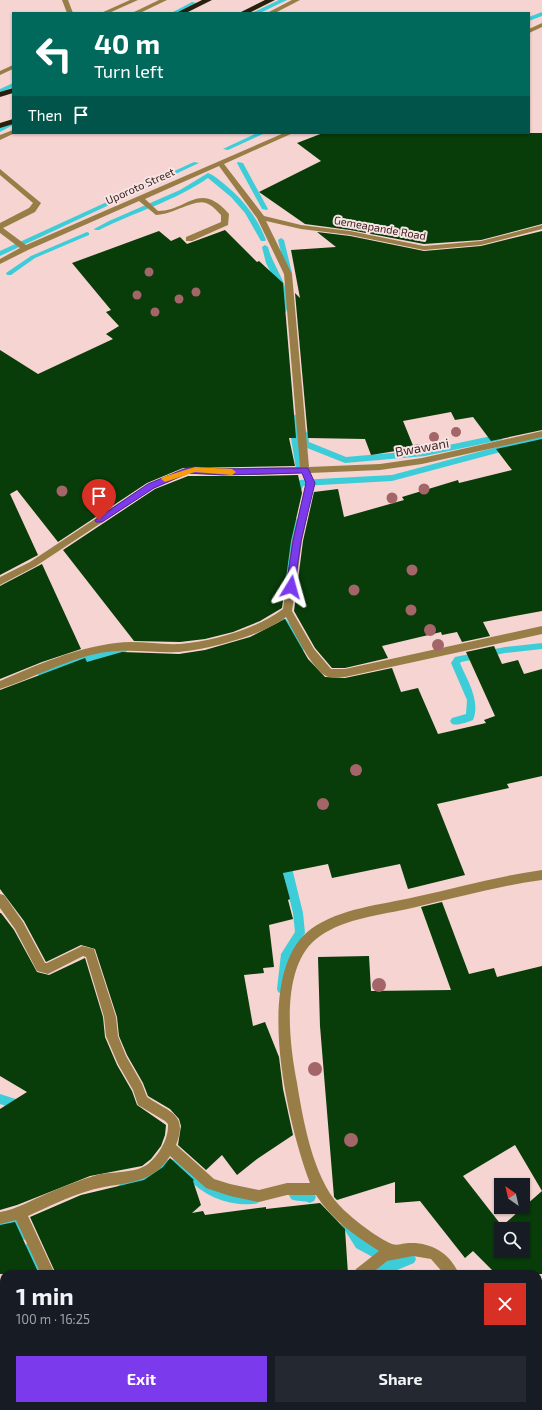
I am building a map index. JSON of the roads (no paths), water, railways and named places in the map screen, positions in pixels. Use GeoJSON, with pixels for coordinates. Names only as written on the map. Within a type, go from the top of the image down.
{"type":"FeatureCollection","features":[{"type":"Feature","properties":{"kind":"highway"},"geometry":{"type":"LineString","coordinates":[[182,12],[208,0]]}},
{"type":"Feature","properties":{"kind":"highway"},"geometry":{"type":"LineString","coordinates":[[246,12],[271,0]]}},
{"type":"Feature","properties":{"kind":"highway"},"geometry":{"type":"LineString","coordinates":[[0,95],[12,90]]}},
{"type":"Feature","properties":{"kind":"highway"},"geometry":{"type":"LineString","coordinates":[[0,126],[12,121]]}},
{"type":"Feature","properties":{"kind":"street"},"geometry":{"type":"LineString","coordinates":[[65,0],[70,12]]}},
{"type":"Feature","properties":{"kind":"street"},"geometry":{"type":"LineString","coordinates":[[106,12],[135,0]]}},
{"type":"Feature","properties":{"kind":"street"},"geometry":{"type":"LineString","coordinates":[[137,12],[164,0]]}},
{"type":"Feature","properties":{"kind":"street"},"geometry":{"type":"LineString","coordinates":[[272,12],[297,0]]}},
{"type":"Feature","properties":{"kind":"street"},"geometry":{"type":"LineString","coordinates":[[530,31],[542,25]]}},
{"type":"Feature","properties":{"kind":"street"},"geometry":{"type":"LineString","coordinates":[[0,73],[12,67]]}},
{"type":"Feature","properties":{"kind":"street"},"geometry":{"type":"LineString","coordinates":[[0,138],[12,132]]}},
{"type":"Feature","properties":{"kind":"street","name":"Uporoto Street"},"geometry":{"type":"LineString","coordinates":[[0,262],[25,248],[288,134]]}},
{"type":"Feature","properties":{"kind":"street"},"geometry":{"type":"LineString","coordinates":[[0,685],[62,660],[96,650],[129,645],[181,648],[197,645],[262,626],[281,617],[287,611],[297,541],[310,483],[305,470],[288,274],[261,218],[220,163]]}},
{"type":"Feature","properties":{"kind":"street"},"geometry":{"type":"LineString","coordinates":[[0,172],[37,202],[32,210],[0,228],[25,248]]}},
{"type":"Feature","properties":{"kind":"street"},"geometry":{"type":"LineString","coordinates":[[140,198],[156,213],[168,212],[198,200],[211,203],[225,214],[225,223],[189,239]]}},
{"type":"Feature","properties":{"kind":"street","name":"Gemeapande Road"},"geometry":{"type":"LineString","coordinates":[[261,218],[301,227],[372,237],[424,248],[481,243],[542,227]]}},
{"type":"Feature","properties":{"kind":"street","name":"Bwawani"},"geometry":{"type":"LineString","coordinates":[[0,581],[33,564],[151,486],[174,475],[195,470],[223,472],[380,467],[422,462],[542,434]]}},
{"type":"Feature","properties":{"kind":"street"},"geometry":{"type":"LineString","coordinates":[[287,611],[311,652],[320,665],[329,673],[345,673],[542,630]]}},
{"type":"Feature","properties":{"kind":"street"},"geometry":{"type":"LineString","coordinates":[[393,1252],[345,1220],[332,1208],[319,1189],[294,1107],[287,1065],[285,1031],[287,980],[298,951],[313,934],[333,923],[358,915],[482,886],[542,875]]}},
{"type":"Feature","properties":{"kind":"street"},"geometry":{"type":"LineString","coordinates":[[0,898],[19,926],[41,968],[48,969],[82,951],[90,953],[110,1017],[112,1036],[122,1060],[138,1088],[142,1101],[174,1124],[169,1147],[164,1156],[151,1169],[133,1176],[101,1181],[74,1190],[20,1214],[0,1218]]}},
{"type":"Feature","properties":{"kind":"street"},"geometry":{"type":"LineString","coordinates":[[169,1147],[210,1184],[230,1190],[259,1196],[287,1189],[319,1189]]}},
{"type":"Feature","properties":{"kind":"street"},"geometry":{"type":"LineString","coordinates":[[20,1214],[46,1270]]}},
{"type":"Feature","properties":{"kind":"street"},"geometry":{"type":"LineString","coordinates":[[366,1270],[382,1256],[393,1252],[415,1250],[430,1252],[440,1258],[449,1270]]}},
{"type":"Feature","properties":{"kind":"waterway"},"geometry":{"type":"LineString","coordinates":[[257,12],[284,0]]}},
{"type":"Feature","properties":{"kind":"waterway"},"geometry":{"type":"LineString","coordinates":[[176,12],[194,3]]}},
{"type":"Feature","properties":{"kind":"waterway"},"geometry":{"type":"LineString","coordinates":[[530,19],[542,14]]}},
{"type":"Feature","properties":{"kind":"waterway"},"geometry":{"type":"LineString","coordinates":[[0,91],[12,85]]}},
{"type":"Feature","properties":{"kind":"waterway"},"geometry":{"type":"LineString","coordinates":[[0,130],[11,124]]}},
{"type":"Feature","properties":{"kind":"waterway"},"geometry":{"type":"LineString","coordinates":[[226,149],[260,134]]}},
{"type":"Feature","properties":{"kind":"waterway"},"geometry":{"type":"LineString","coordinates":[[0,254],[196,163]]}},
{"type":"Feature","properties":{"kind":"waterway"},"geometry":{"type":"LineString","coordinates":[[240,163],[265,209]]}},
{"type":"Feature","properties":{"kind":"waterway"},"geometry":{"type":"LineString","coordinates":[[97,229],[182,192],[208,175],[233,195],[248,211],[263,240]]}},
{"type":"Feature","properties":{"kind":"waterway"},"geometry":{"type":"LineString","coordinates":[[9,273],[33,257],[87,234]]}},
{"type":"Feature","properties":{"kind":"waterway"},"geometry":{"type":"LineString","coordinates":[[281,240],[289,273]]}},
{"type":"Feature","properties":{"kind":"waterway"},"geometry":{"type":"LineString","coordinates":[[265,247],[267,256],[283,289],[283,310]]}},
{"type":"Feature","properties":{"kind":"waterway"},"geometry":{"type":"LineString","coordinates":[[296,417],[295,438],[300,469]]}},
{"type":"Feature","properties":{"kind":"waterway"},"geometry":{"type":"LineString","coordinates":[[304,433],[305,444],[345,460],[425,453],[501,437]]}},
{"type":"Feature","properties":{"kind":"waterway"},"geometry":{"type":"LineString","coordinates":[[296,495],[300,483],[392,478],[542,438]]}},
{"type":"Feature","properties":{"kind":"waterway"},"geometry":{"type":"LineString","coordinates":[[284,577],[290,557],[295,521]]}},
{"type":"Feature","properties":{"kind":"waterway"},"geometry":{"type":"LineString","coordinates":[[283,621],[288,628],[291,626],[300,649]]}},
{"type":"Feature","properties":{"kind":"waterway"},"geometry":{"type":"LineString","coordinates":[[455,721],[470,717],[471,700],[455,663],[458,659],[505,650],[542,646]]}},
{"type":"Feature","properties":{"kind":"waterway"},"geometry":{"type":"LineString","coordinates":[[41,672],[123,650]]}},
{"type":"Feature","properties":{"kind":"waterway"},"geometry":{"type":"LineString","coordinates":[[282,989],[286,954],[300,933],[298,913],[285,860]]}},
{"type":"Feature","properties":{"kind":"waterway"},"geometry":{"type":"LineString","coordinates":[[0,1099],[21,1106]]}},
{"type":"Feature","properties":{"kind":"waterway"},"geometry":{"type":"LineString","coordinates":[[121,1191],[132,1181],[147,1180],[162,1166],[183,1165],[199,1182],[214,1192],[230,1197],[254,1199]]}},
{"type":"Feature","properties":{"kind":"waterway"},"geometry":{"type":"LineString","coordinates":[[295,1195],[308,1195],[310,1197]]}},
{"type":"Feature","properties":{"kind":"waterway"},"geometry":{"type":"LineString","coordinates":[[0,1222],[14,1217],[24,1234]]}},
{"type":"Feature","properties":{"kind":"waterway"},"geometry":{"type":"LineString","coordinates":[[347,1224],[360,1244],[382,1256],[398,1262],[410,1259]]}},
{"type":"Feature","properties":{"kind":"waterway"},"geometry":{"type":"LineString","coordinates":[[31,1247],[37,1270]]}},
{"type":"Feature","properties":{"kind":"waterway"},"geometry":{"type":"LineString","coordinates":[[379,1270],[386,1264],[397,1264]]}}]}
